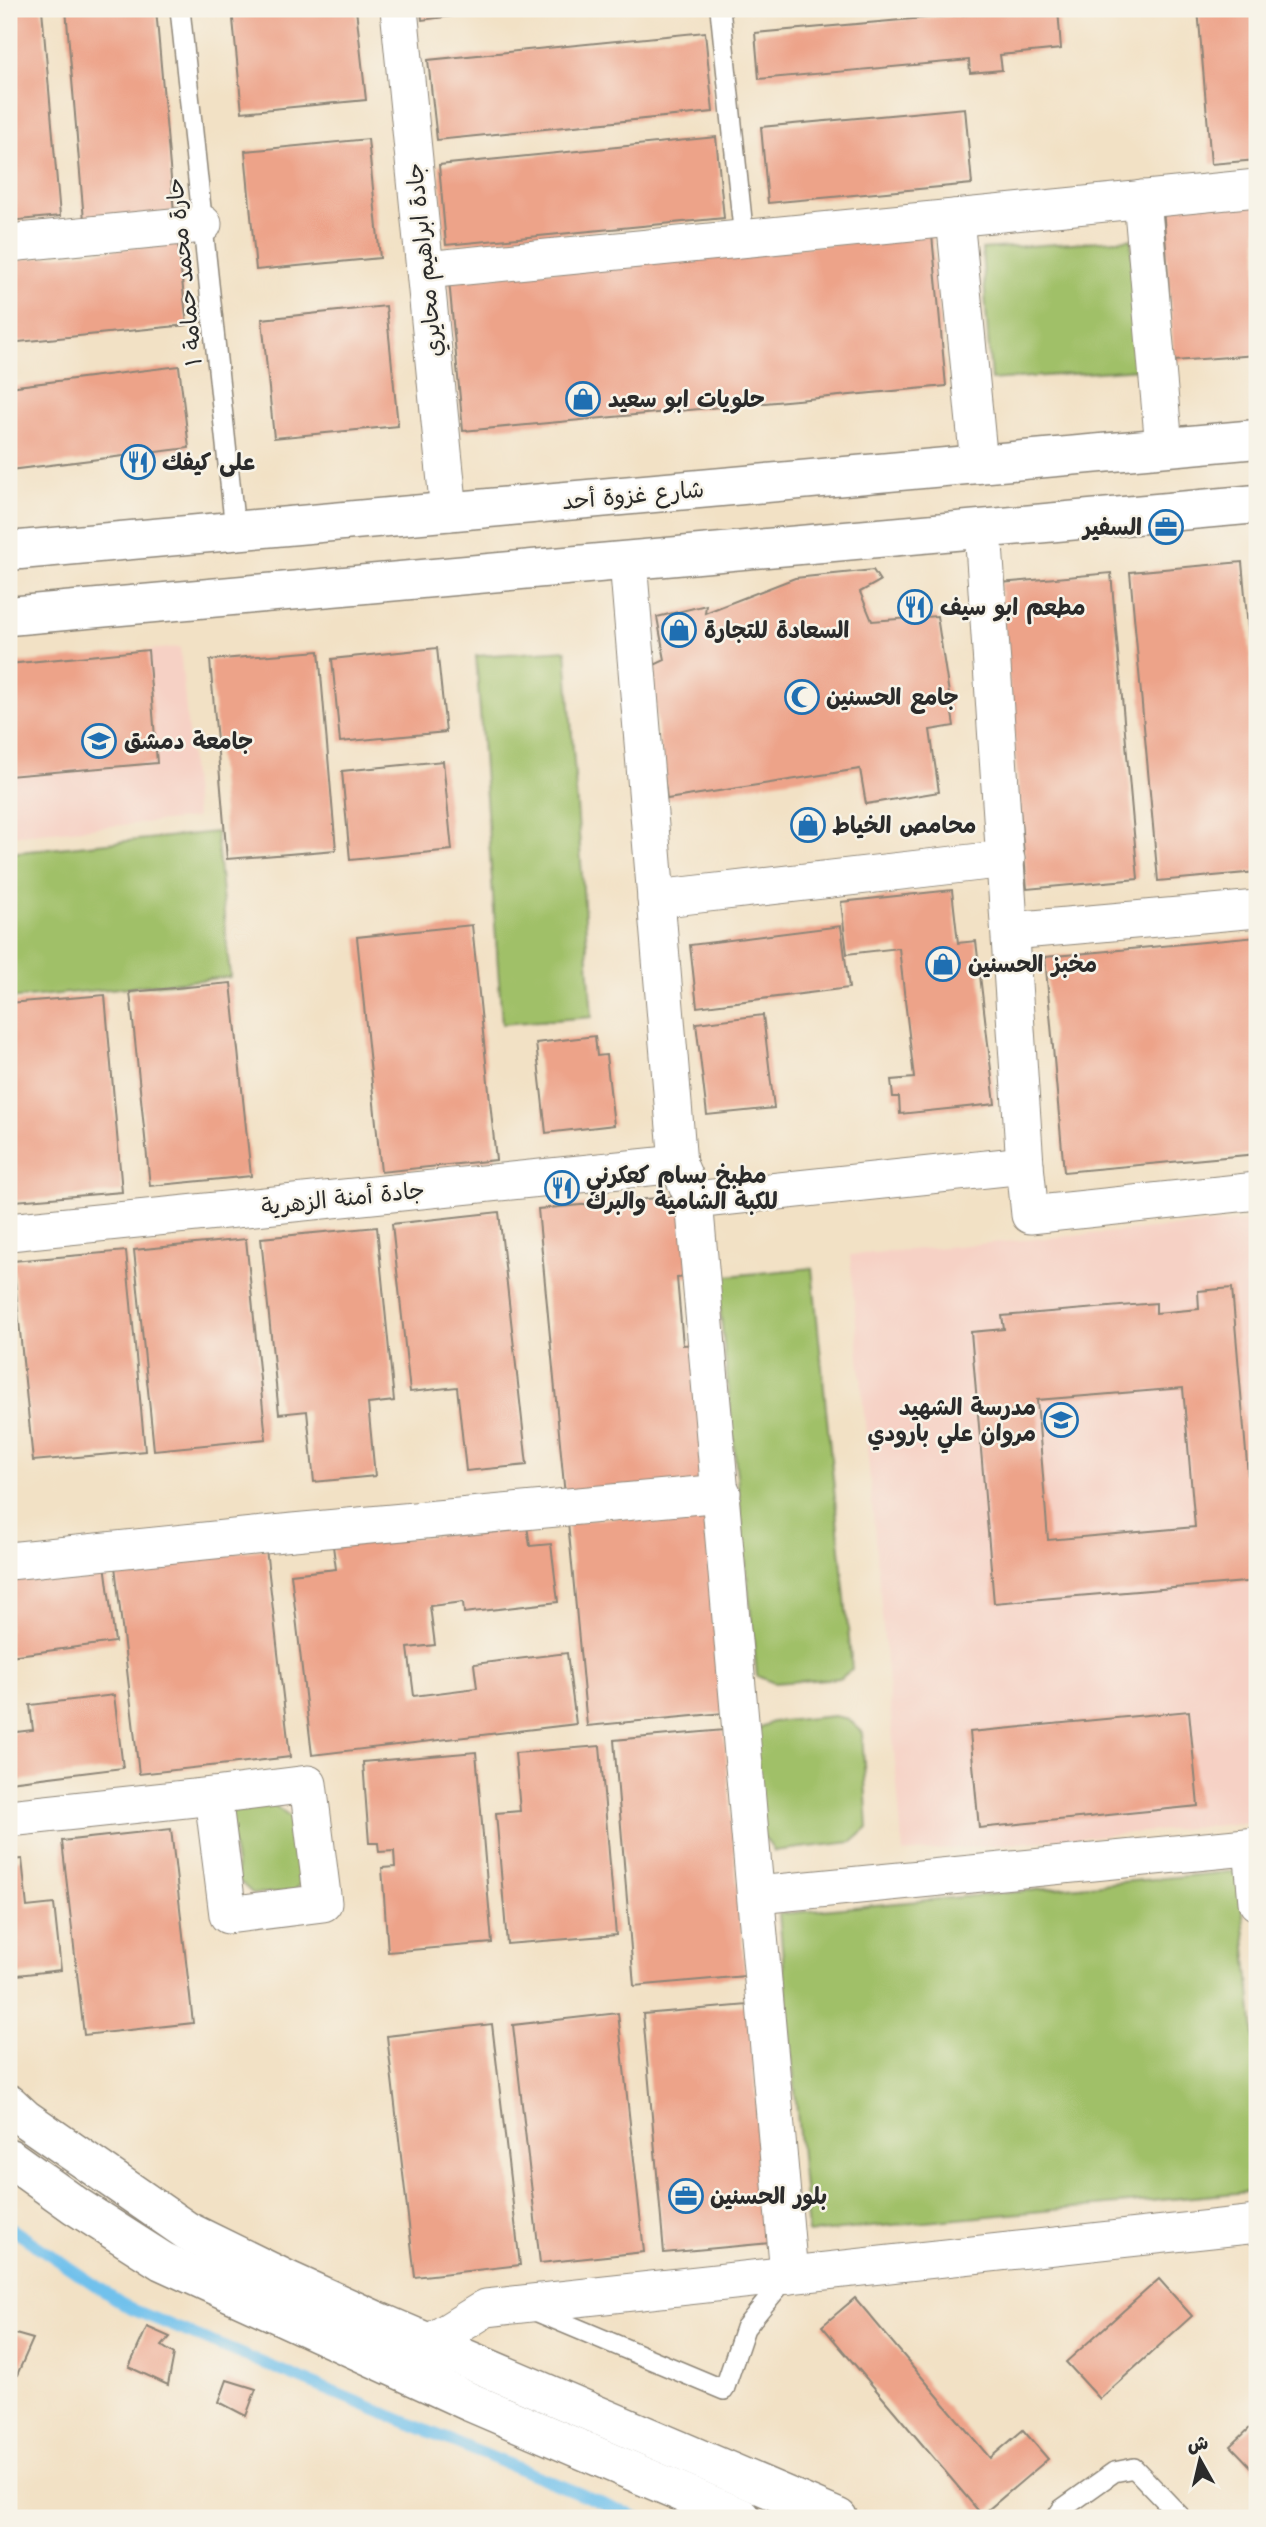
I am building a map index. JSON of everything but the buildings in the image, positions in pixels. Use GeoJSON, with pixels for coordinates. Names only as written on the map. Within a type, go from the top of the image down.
{"type":"FeatureCollection","features":[{"type":"Feature","properties":{"kind":"main road","name":"شارع غزوة أحد"},"geometry":{"type":"LineString","coordinates":[[9,551],[1257,439]]}},
{"type":"Feature","properties":{"kind":"main road"},"geometry":{"type":"LineString","coordinates":[[9,616],[1257,504]]}},
{"type":"Feature","properties":{"kind":"main road"},"geometry":{"type":"LineString","coordinates":[[9,2104],[24,2118],[187,2231],[287,2280],[838,2518]]}},
{"type":"Feature","properties":{"kind":"main road"},"geometry":{"type":"LineString","coordinates":[[9,2158],[76,2206],[162,2261],[470,2402],[742,2518]]}},
{"type":"Feature","properties":{"kind":"street","name":"جادة ابراهيم محايري"},"geometry":{"type":"LineString","coordinates":[[399,9],[449,512]]}},
{"type":"Feature","properties":{"kind":"street"},"geometry":{"type":"LineString","coordinates":[[425,270],[1257,187]]}},
{"type":"Feature","properties":{"kind":"street"},"geometry":{"type":"LineString","coordinates":[[1142,199],[1164,447]]}},
{"type":"Feature","properties":{"kind":"street"},"geometry":{"type":"LineString","coordinates":[[955,218],[979,464]]}},
{"type":"Feature","properties":{"kind":"street"},"geometry":{"type":"LineString","coordinates":[[9,243],[203,225]]}},
{"type":"Feature","properties":{"kind":"street"},"geometry":{"type":"LineString","coordinates":[[983,529],[1030,1215],[1257,1191]]}},
{"type":"Feature","properties":{"kind":"street"},"geometry":{"type":"LineString","coordinates":[[628,561],[678,1164],[694,1200],[789,2275]]}},
{"type":"Feature","properties":{"kind":"street"},"geometry":{"type":"LineString","coordinates":[[656,899],[1006,859]]}},
{"type":"Feature","properties":{"kind":"street"},"geometry":{"type":"LineString","coordinates":[[1011,931],[1257,909]]}},
{"type":"Feature","properties":{"kind":"street","name":"جادة أمنة الزهرية"},"geometry":{"type":"LineString","coordinates":[[9,1232],[678,1164]]}},
{"type":"Feature","properties":{"kind":"street"},"geometry":{"type":"LineString","coordinates":[[694,1200],[1025,1165]]}},
{"type":"Feature","properties":{"kind":"street"},"geometry":{"type":"LineString","coordinates":[[9,1561],[722,1493]]}},
{"type":"Feature","properties":{"kind":"street"},"geometry":{"type":"LineString","coordinates":[[9,1818],[213,1796]]}},
{"type":"Feature","properties":{"kind":"street"},"geometry":{"type":"LineString","coordinates":[[757,1895],[1254,1846],[1257,1902]]}},
{"type":"Feature","properties":{"kind":"street"},"geometry":{"type":"LineString","coordinates":[[430,2343],[486,2308],[1257,2224]]}},
{"type":"Feature","properties":{"kind":"lane","name":"حارة محمد حمامة ١"},"geometry":{"type":"LineString","coordinates":[[180,9],[235,530]]}},
{"type":"Feature","properties":{"kind":"lane"},"geometry":{"type":"LineString","coordinates":[[720,9],[744,239]]}},
{"type":"Feature","properties":{"kind":"lane"},"geometry":{"type":"LineString","coordinates":[[520,2305],[724,2390],[745,2328],[789,2275]]}},
{"type":"Feature","properties":{"kind":"lane"},"geometry":{"type":"LineString","coordinates":[[1056,2518],[1062,2509],[1114,2472],[1134,2468],[1182,2518]]}},
{"type":"Feature","properties":{"kind":"shaded area","name":"جامعة دمشق"},"geometry":{"type":"Polygon","coordinates":[[[180,647],[196,818],[9,836],[9,664],[180,647]]]}},
{"type":"Feature","properties":{"kind":"shaded area","name":"مدرسة الشهيد مروان علي بارودي"},"geometry":{"type":"Polygon","coordinates":[[[1257,1220],[1257,1822],[903,1853],[850,1255],[1257,1220]]]}},
{"type":"Feature","properties":{"kind":"green space"},"geometry":{"type":"Polygon","coordinates":[[[1131,239],[1139,369],[991,380],[982,249],[1131,239]]]}},
{"type":"Feature","properties":{"kind":"green space"},"geometry":{"type":"Polygon","coordinates":[[[566,650],[592,1017],[502,1024],[476,656],[566,650]]]}},
{"type":"Feature","properties":{"kind":"green space"},"geometry":{"type":"Polygon","coordinates":[[[216,832],[230,977],[9,999],[9,853],[216,832]]]}},
{"type":"Feature","properties":{"kind":"green space"},"geometry":{"type":"Polygon","coordinates":[[[812,1268],[852,1669],[841,1678],[774,1683],[757,1676],[717,1277],[812,1268]]]}},
{"type":"Feature","properties":{"kind":"green space"},"geometry":{"type":"Polygon","coordinates":[[[834,1716],[849,1719],[862,1733],[868,1828],[852,1842],[774,1851],[760,1831],[755,1737],[760,1727],[772,1722],[834,1716]]]}},
{"type":"Feature","properties":{"kind":"green space"},"geometry":{"type":"Polygon","coordinates":[[[273,1804],[303,1828],[306,1876],[295,1891],[253,1894],[239,1881],[227,1812],[273,1804]]]}},
{"type":"Feature","properties":{"kind":"green space"},"geometry":{"type":"Polygon","coordinates":[[[1239,1871],[1257,2067],[1257,2191],[808,2233],[779,1914],[1239,1871]]]}},
{"type":"Feature","properties":{"kind":"waterway"},"geometry":{"type":"LineString","coordinates":[[9,2227],[129,2308],[639,2518]]}},
{"type":"Feature","properties":{"kind":"place","name":"حلويات ابو سعيد"},"geometry":{"type":"Point","coordinates":[583,399]}},
{"type":"Feature","properties":{"kind":"place","name":"على كيفك"},"geometry":{"type":"Point","coordinates":[138,462]}},
{"type":"Feature","properties":{"kind":"place","name":"السفير"},"geometry":{"type":"Point","coordinates":[1166,527]}},
{"type":"Feature","properties":{"kind":"place","name":"مطعم ابو سيف"},"geometry":{"type":"Point","coordinates":[915,607]}},
{"type":"Feature","properties":{"kind":"place","name":"السعادة للتجارة"},"geometry":{"type":"Point","coordinates":[679,630]}},
{"type":"Feature","properties":{"kind":"place","name":"جامع الحسنين"},"geometry":{"type":"Point","coordinates":[802,697]}},
{"type":"Feature","properties":{"kind":"place","name":"جامعة دمشق"},"geometry":{"type":"Point","coordinates":[99,741]}},
{"type":"Feature","properties":{"kind":"place","name":"محامص الخياط"},"geometry":{"type":"Point","coordinates":[808,825]}},
{"type":"Feature","properties":{"kind":"place","name":"مخبز الحسنين"},"geometry":{"type":"Point","coordinates":[943,964]}},
{"type":"Feature","properties":{"kind":"place","name":"مطبخ بسام كعكرني للكبة الشامية والبرك"},"geometry":{"type":"Point","coordinates":[562,1188]}},
{"type":"Feature","properties":{"kind":"place","name":"مدرسة الشهيد مروان علي بارودي"},"geometry":{"type":"Point","coordinates":[1061,1420]}},
{"type":"Feature","properties":{"kind":"place","name":"بلور الحسنين"},"geometry":{"type":"Point","coordinates":[686,2196]}}]}
